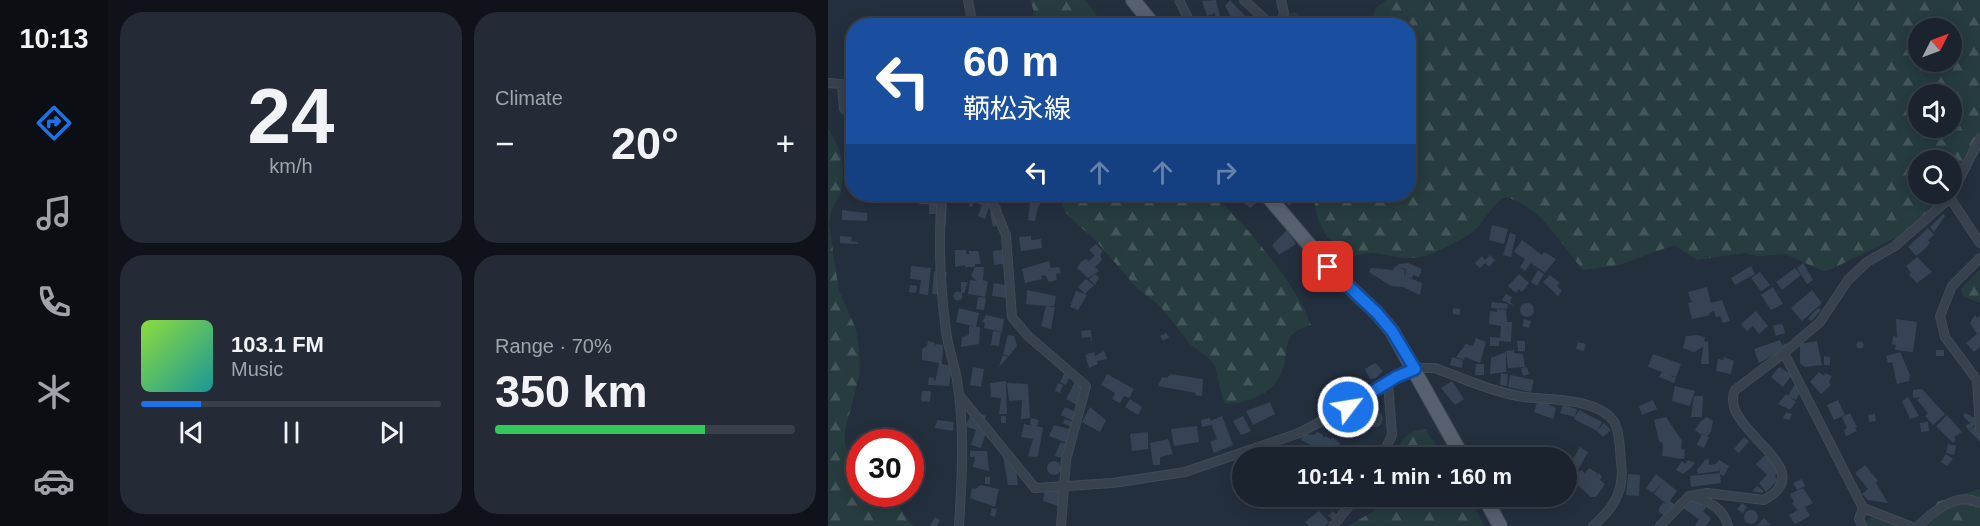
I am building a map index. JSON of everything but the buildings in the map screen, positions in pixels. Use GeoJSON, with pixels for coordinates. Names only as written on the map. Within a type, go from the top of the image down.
{"type":"FeatureCollection","features":[{"type":"Feature","properties":{"kind":"main road"},"geometry":{"type":"LineString","coordinates":[[1133,0],[1148,18]]}},
{"type":"Feature","properties":{"kind":"main road"},"geometry":{"type":"LineString","coordinates":[[1272,201],[1328,267],[1377,313],[1392,331],[1458,447]]}},
{"type":"Feature","properties":{"kind":"main road"},"geometry":{"type":"LineString","coordinates":[[1490,507],[1500,526]]}},
{"type":"Feature","properties":{"kind":"street"},"geometry":{"type":"LineString","coordinates":[[968,0],[971,18]]}},
{"type":"Feature","properties":{"kind":"street"},"geometry":{"type":"LineString","coordinates":[[1179,0],[1188,18]]}},
{"type":"Feature","properties":{"kind":"street"},"geometry":{"type":"LineString","coordinates":[[1244,0],[1263,18]]}},
{"type":"Feature","properties":{"kind":"street"},"geometry":{"type":"LineString","coordinates":[[1281,0],[1284,13],[1282,18]]}},
{"type":"Feature","properties":{"kind":"street"},"geometry":{"type":"LineString","coordinates":[[828,83],[842,84],[844,109],[846,110]]}},
{"type":"Feature","properties":{"kind":"street"},"geometry":{"type":"LineString","coordinates":[[1962,174],[1980,138]]}},
{"type":"Feature","properties":{"kind":"street"},"geometry":{"type":"LineString","coordinates":[[942,201],[940,260],[946,333],[959,395],[962,489],[959,526]]}},
{"type":"Feature","properties":{"kind":"street"},"geometry":{"type":"LineString","coordinates":[[992,201],[1006,235],[1012,316],[1027,335],[1086,386],[1072,432],[1063,486],[1061,526]]}},
{"type":"Feature","properties":{"kind":"street"},"geometry":{"type":"LineString","coordinates":[[1660,526],[1689,496],[1707,493],[1764,500],[1780,488],[1782,479],[1775,457],[1740,422],[1731,399],[1735,390],[1820,322],[1848,280],[1867,262],[1895,246],[1944,204]]}},
{"type":"Feature","properties":{"kind":"street"},"geometry":{"type":"LineString","coordinates":[[1954,204],[1980,243]]}},
{"type":"Feature","properties":{"kind":"street"},"geometry":{"type":"LineString","coordinates":[[1980,258],[1952,286],[1940,316],[1945,337],[1977,380],[1980,429]]}},
{"type":"Feature","properties":{"kind":"street"},"geometry":{"type":"LineString","coordinates":[[1784,353],[1863,508],[1910,526]]}},
{"type":"Feature","properties":{"kind":"street"},"geometry":{"type":"LineString","coordinates":[[959,395],[1035,488],[1185,472],[1238,456],[1299,433],[1415,369],[1435,368],[1519,396],[1552,397],[1605,412],[1615,423],[1623,471],[1618,499],[1610,512],[1593,526]]}},
{"type":"Feature","properties":{"kind":"street"},"geometry":{"type":"LineString","coordinates":[[1386,447],[1392,435],[1388,382]]}},
{"type":"Feature","properties":{"kind":"street"},"geometry":{"type":"LineString","coordinates":[[1689,496],[1715,506],[1725,516],[1728,526]]}},
{"type":"Feature","properties":{"kind":"street"},"geometry":{"type":"LineString","coordinates":[[1918,526],[1943,506],[1959,500],[1980,503]]}},
{"type":"Feature","properties":{"kind":"street"},"geometry":{"type":"LineString","coordinates":[[1333,526],[1348,507]]}},
{"type":"Feature","properties":{"kind":"street"},"geometry":{"type":"LineString","coordinates":[[1862,526],[1860,519],[1863,508]]}},
{"type":"Feature","properties":{"kind":"green space"},"geometry":{"type":"Polygon","coordinates":[[[1030,0],[1085,0],[1099,18],[1031,18],[1034,12],[1030,0]]]}},
{"type":"Feature","properties":{"kind":"green space"},"geometry":{"type":"Polygon","coordinates":[[[1386,0],[1980,0],[1980,136],[1962,169],[1962,150],[1908,150],[1908,204],[1936,204],[1900,236],[1829,270],[1823,271],[1785,254],[1758,256],[1744,253],[1697,260],[1674,245],[1619,265],[1583,270],[1539,217],[1529,208],[1505,197],[1473,232],[1430,254],[1418,258],[1377,253],[1350,256],[1340,251],[1328,238],[1319,220],[1314,201],[1416,201],[1416,18],[1372,18],[1376,8],[1386,0]]]}},
{"type":"Feature","properties":{"kind":"green space"},"geometry":{"type":"Polygon","coordinates":[[[1295,12],[1301,18],[1286,18],[1295,12]]]}},
{"type":"Feature","properties":{"kind":"green space"},"geometry":{"type":"Polygon","coordinates":[[[828,128],[840,151],[843,171],[841,192],[831,210],[829,224],[839,291],[856,329],[859,351],[860,373],[845,430],[846,507],[899,507],[913,526],[828,526],[828,128]]]}},
{"type":"Feature","properties":{"kind":"green space"},"geometry":{"type":"Polygon","coordinates":[[[1060,201],[1217,201],[1223,205],[1247,229],[1273,261],[1296,295],[1311,325],[1300,329],[1289,339],[1284,367],[1276,382],[1263,393],[1248,401],[1224,403],[1215,366],[1190,344],[1160,306],[1137,288],[1097,242],[1067,214],[1060,201]]]}},
{"type":"Feature","properties":{"kind":"green space"},"geometry":{"type":"Polygon","coordinates":[[[1980,269],[1980,303],[1963,296],[1961,289],[1980,269]]]}},
{"type":"Feature","properties":{"kind":"green space"},"geometry":{"type":"Polygon","coordinates":[[[1425,429],[1437,447],[1399,447],[1405,437],[1425,429]]]}},
{"type":"Feature","properties":{"kind":"green space"},"geometry":{"type":"Polygon","coordinates":[[[1980,489],[1980,526],[1920,526],[1927,521],[1937,502],[1980,489]]]}},
{"type":"Feature","properties":{"kind":"green space"},"geometry":{"type":"Polygon","coordinates":[[[1378,507],[1475,507],[1485,526],[1348,526],[1378,507]]]}},
{"type":"Feature","properties":{"kind":"green space"},"geometry":{"type":"Polygon","coordinates":[[[1879,513],[1897,526],[1858,526],[1879,513]]]}},
{"type":"Feature","properties":{"kind":"route"},"geometry":{"type":"LineString","coordinates":[[1328,267],[1377,313],[1392,331],[1415,369],[1396,377],[1348,407]]}}]}
